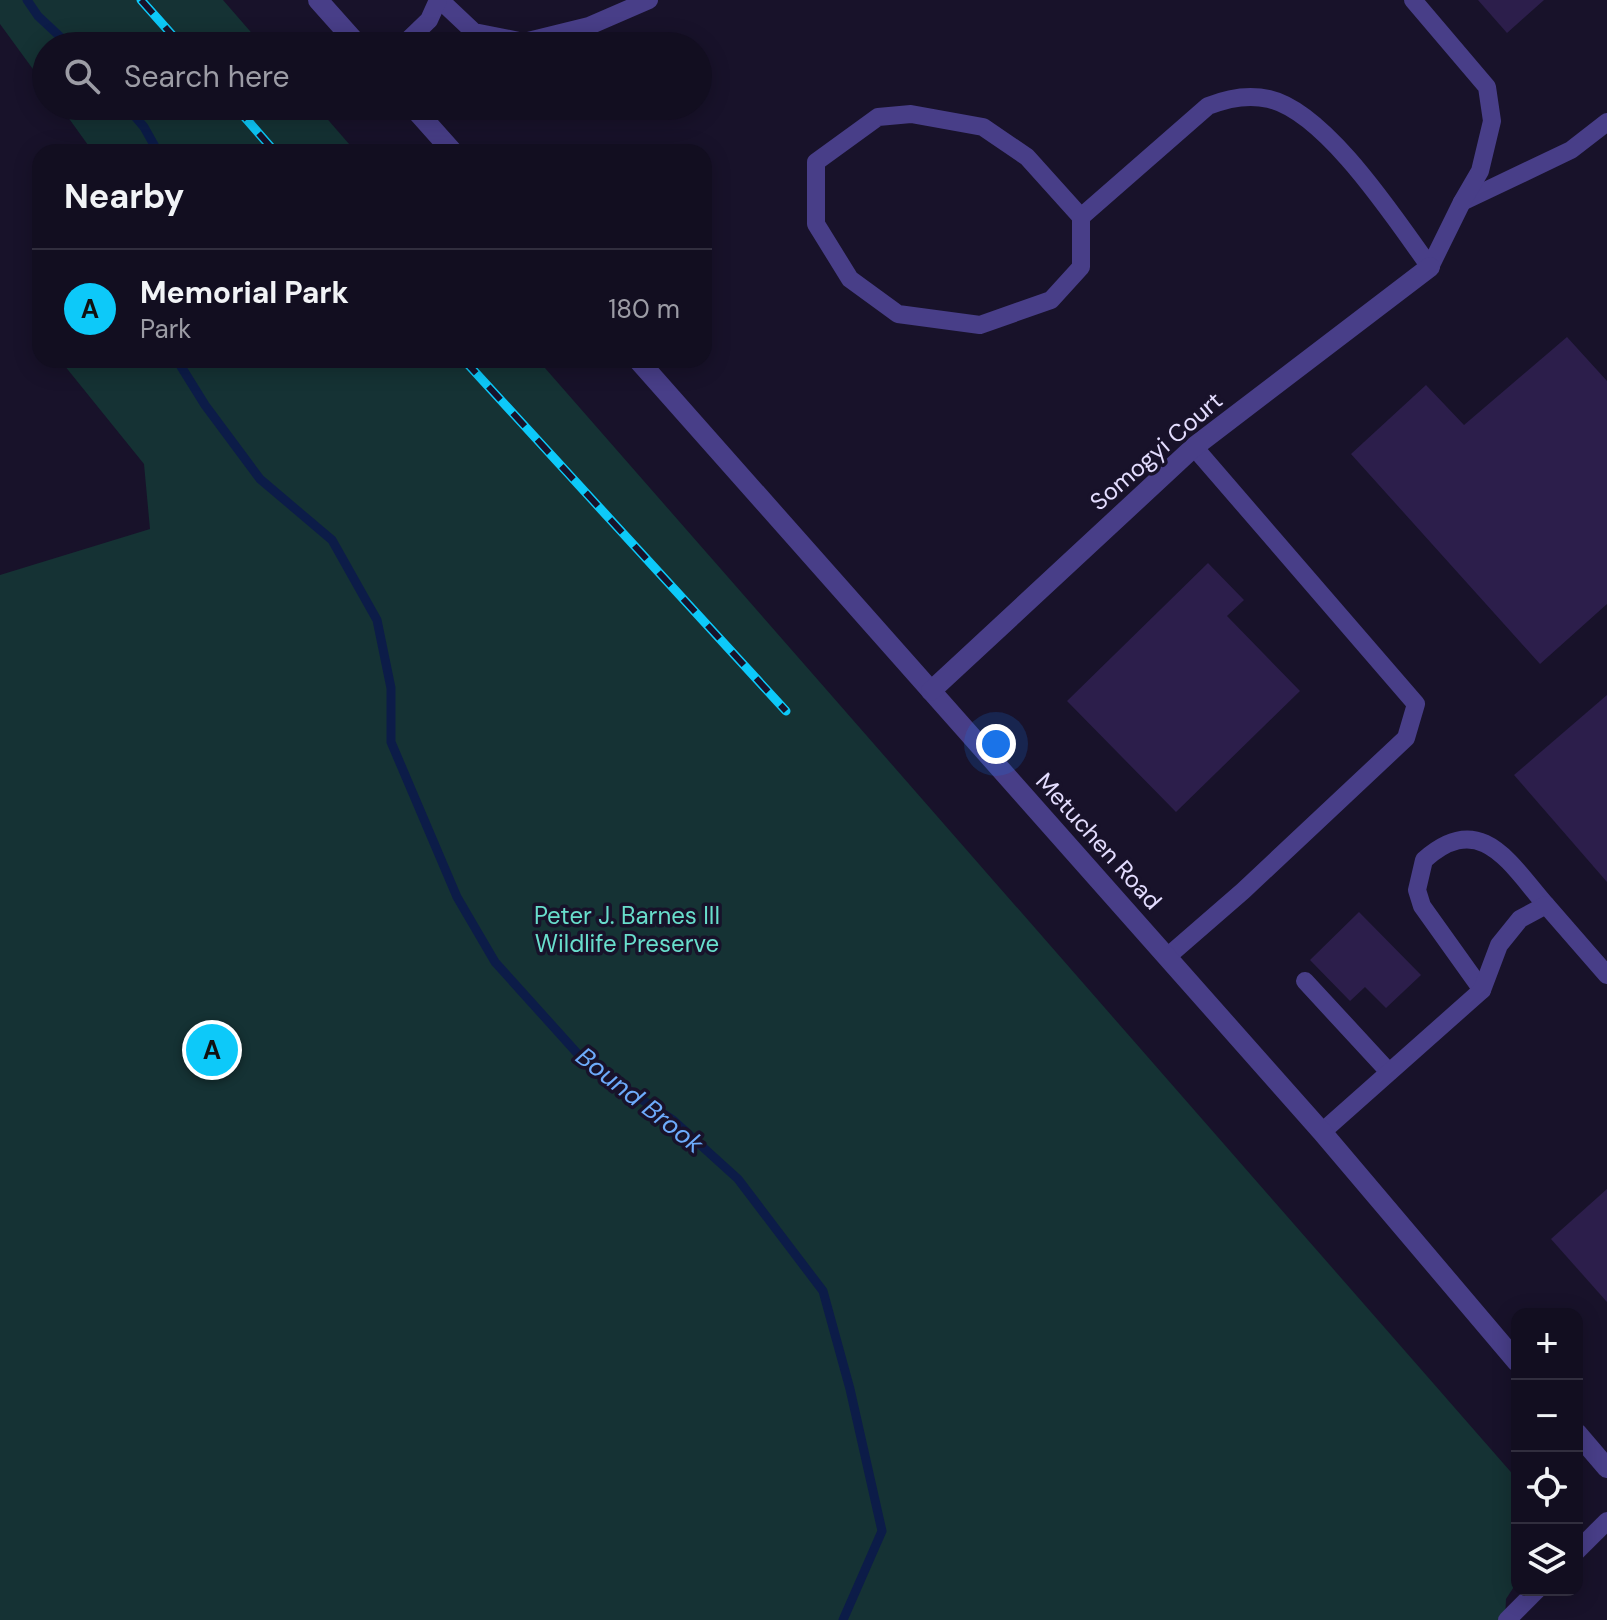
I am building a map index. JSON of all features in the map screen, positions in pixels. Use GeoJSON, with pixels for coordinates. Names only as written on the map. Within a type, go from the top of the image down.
{"type":"FeatureCollection","features":[{"type":"Feature","properties":{"kind":"street"},"geometry":{"type":"LineString","coordinates":[[318,0],[347,32]]}},
{"type":"Feature","properties":{"kind":"street"},"geometry":{"type":"LineString","coordinates":[[424,120],[446,144]]}},
{"type":"Feature","properties":{"kind":"street","name":"Somogyi Court"},"geometry":{"type":"LineString","coordinates":[[931,691],[1194,447],[1430,267]]}},
{"type":"Feature","properties":{"kind":"street","name":"Metuchen Road"},"geometry":{"type":"LineString","coordinates":[[645,368],[1322,1132],[1511,1355]]}},
{"type":"Feature","properties":{"kind":"street"},"geometry":{"type":"LineString","coordinates":[[1583,1440],[1607,1468]]}},
{"type":"Feature","properties":{"kind":"lane"},"geometry":{"type":"LineString","coordinates":[[417,32],[429,20],[439,0],[474,32]]}},
{"type":"Feature","properties":{"kind":"lane"},"geometry":{"type":"LineString","coordinates":[[565,32],[589,26],[649,0]]}},
{"type":"Feature","properties":{"kind":"lane"},"geometry":{"type":"LineString","coordinates":[[1081,217],[1027,157],[983,127],[911,114],[878,117],[816,162],[816,224],[850,279],[898,314],[980,325],[1051,300],[1081,267],[1081,217],[1208,106],[1224,99],[1270,99],[1290,107],[1319,129],[1376,192],[1430,267],[1480,171],[1492,121],[1487,87],[1413,0]]}},
{"type":"Feature","properties":{"kind":"lane"},"geometry":{"type":"LineString","coordinates":[[1462,202],[1571,150],[1607,122]]}},
{"type":"Feature","properties":{"kind":"lane"},"geometry":{"type":"LineString","coordinates":[[1167,957],[1243,891],[1406,738],[1416,704],[1194,447]]}},
{"type":"Feature","properties":{"kind":"lane"},"geometry":{"type":"LineString","coordinates":[[1482,990],[1422,906],[1417,890],[1424,860],[1451,842],[1467,838],[1493,846],[1607,975]]}},
{"type":"Feature","properties":{"kind":"lane"},"geometry":{"type":"LineString","coordinates":[[1322,1132],[1482,990],[1499,945],[1520,919],[1546,905]]}},
{"type":"Feature","properties":{"kind":"lane"},"geometry":{"type":"LineString","coordinates":[[1305,981],[1389,1072]]}},
{"type":"Feature","properties":{"kind":"lane"},"geometry":{"type":"LineString","coordinates":[[1583,1545],[1607,1521]]}},
{"type":"Feature","properties":{"kind":"lane"},"geometry":{"type":"LineString","coordinates":[[1507,1620],[1531,1596]]}},
{"type":"Feature","properties":{"kind":"green space"},"geometry":{"type":"Polygon","coordinates":[[[0,0],[223,0],[251,32],[32,32],[32,68],[0,24],[0,0]]]}},
{"type":"Feature","properties":{"kind":"green space"},"geometry":{"type":"Polygon","coordinates":[[[70,120],[328,120],[349,144],[87,144],[70,120]]]}},
{"type":"Feature","properties":{"kind":"green space","name":"Peter J. Barnes III Wildlife Preserve"},"geometry":{"type":"Polygon","coordinates":[[[66,368],[545,368],[1511,1472],[1511,1591],[1506,1599],[1505,1620],[0,1620],[0,575],[150,529],[144,464],[66,368]]]}},
{"type":"Feature","properties":{"kind":"building"},"geometry":{"type":"Polygon","coordinates":[[[1478,0],[1544,0],[1507,33],[1478,0]]]}},
{"type":"Feature","properties":{"kind":"building"},"geometry":{"type":"Polygon","coordinates":[[[1567,337],[1607,381],[1607,604],[1540,664],[1351,454],[1426,385],[1464,425],[1567,337]]]}},
{"type":"Feature","properties":{"kind":"building"},"geometry":{"type":"Polygon","coordinates":[[[1208,563],[1244,600],[1227,616],[1300,691],[1176,812],[1067,701],[1208,563]]]}},
{"type":"Feature","properties":{"kind":"building"},"geometry":{"type":"Polygon","coordinates":[[[1607,695],[1607,882],[1514,775],[1607,695]]]}},
{"type":"Feature","properties":{"kind":"building"},"geometry":{"type":"Polygon","coordinates":[[[1359,912],[1421,975],[1386,1008],[1365,987],[1350,1001],[1310,960],[1359,912]]]}},
{"type":"Feature","properties":{"kind":"building"},"geometry":{"type":"Polygon","coordinates":[[[1607,1189],[1607,1302],[1551,1239],[1607,1189]]]}},
{"type":"Feature","properties":{"kind":"waterway","name":"Bound Brook"},"geometry":{"type":"LineString","coordinates":[[27,0],[55,32]]}},
{"type":"Feature","properties":{"kind":"waterway","name":"Bound Brook"},"geometry":{"type":"LineString","coordinates":[[138,120],[154,144]]}},
{"type":"Feature","properties":{"kind":"waterway","name":"Bound Brook"},"geometry":{"type":"LineString","coordinates":[[182,368],[205,405],[260,479],[332,540],[377,620],[391,688],[391,742],[457,897],[495,962],[586,1063],[673,1120],[738,1179],[823,1291],[850,1389],[882,1531],[843,1620]]}},
{"type":"Feature","properties":{"kind":"railway"},"geometry":{"type":"LineString","coordinates":[[141,0],[170,32]]}},
{"type":"Feature","properties":{"kind":"railway"},"geometry":{"type":"LineString","coordinates":[[247,120],[268,144]]}},
{"type":"Feature","properties":{"kind":"railway"},"geometry":{"type":"LineString","coordinates":[[471,368],[786,711]]}},
{"type":"Feature","properties":{"kind":"place","name":"Memorial Park"},"geometry":{"type":"Point","coordinates":[212,1050]}}]}
